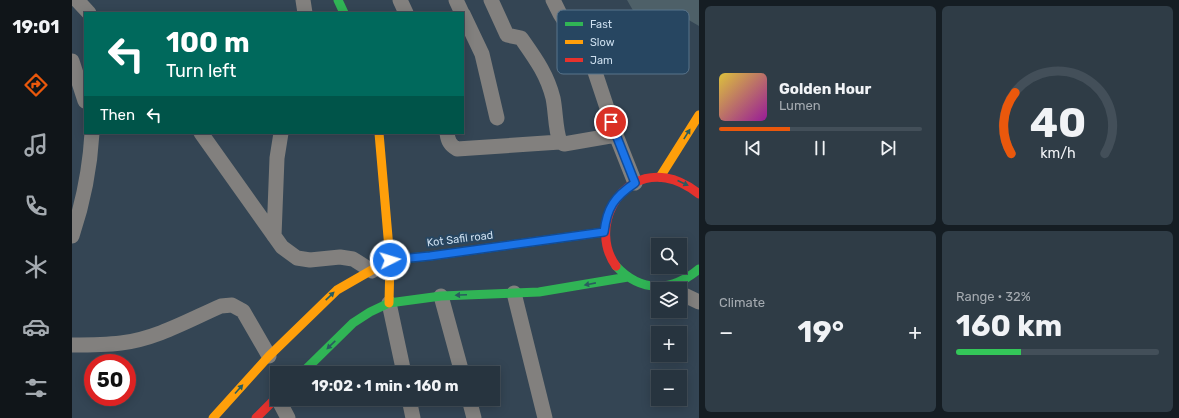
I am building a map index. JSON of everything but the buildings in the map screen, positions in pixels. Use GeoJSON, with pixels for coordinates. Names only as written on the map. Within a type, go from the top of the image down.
{"type":"FeatureCollection","features":[{"type":"Feature","properties":{"kind":"main road"},"geometry":{"type":"LineString","coordinates":[[338,0],[344,12]]}},
{"type":"Feature","properties":{"kind":"main road"},"geometry":{"type":"LineString","coordinates":[[660,177],[699,115]]}},
{"type":"Feature","properties":{"kind":"main road"},"geometry":{"type":"LineString","coordinates":[[380,134],[390,260],[388,303]]}},
{"type":"Feature","properties":{"kind":"main road"},"geometry":{"type":"LineString","coordinates":[[651,286],[642,284],[628,277],[616,265],[607,250],[604,232],[606,217],[612,203],[622,191],[647,178],[660,177],[675,179],[690,186],[699,194]]}},
{"type":"Feature","properties":{"kind":"main road","name":"Kot Safil road"},"geometry":{"type":"LineString","coordinates":[[213,418],[269,356],[337,290],[390,260],[430,256],[604,232]]}},
{"type":"Feature","properties":{"kind":"main road"},"geometry":{"type":"LineString","coordinates":[[680,282],[689,278],[699,269]]}},
{"type":"Feature","properties":{"kind":"main road"},"geometry":{"type":"LineString","coordinates":[[309,366],[353,324],[370,312],[388,303],[441,296],[558,290],[628,277]]}},
{"type":"Feature","properties":{"kind":"main road"},"geometry":{"type":"LineString","coordinates":[[256,418],[270,404]]}},
{"type":"Feature","properties":{"kind":"street"},"geometry":{"type":"LineString","coordinates":[[77,0],[88,12]]}},
{"type":"Feature","properties":{"kind":"street"},"geometry":{"type":"LineString","coordinates":[[303,0],[305,12]]}},
{"type":"Feature","properties":{"kind":"street"},"geometry":{"type":"LineString","coordinates":[[400,0],[406,12]]}},
{"type":"Feature","properties":{"kind":"street"},"geometry":{"type":"LineString","coordinates":[[456,0],[462,12]]}},
{"type":"Feature","properties":{"kind":"street"},"geometry":{"type":"LineString","coordinates":[[491,0],[507,35],[521,38],[544,72],[553,98],[560,142]]}},
{"type":"Feature","properties":{"kind":"street"},"geometry":{"type":"LineString","coordinates":[[553,0],[558,10]]}},
{"type":"Feature","properties":{"kind":"street"},"geometry":{"type":"LineString","coordinates":[[464,16],[482,54],[497,118]]}},
{"type":"Feature","properties":{"kind":"street"},"geometry":{"type":"LineString","coordinates":[[72,61],[84,98]]}},
{"type":"Feature","properties":{"kind":"street"},"geometry":{"type":"LineString","coordinates":[[596,74],[616,135],[635,183]]}},
{"type":"Feature","properties":{"kind":"street"},"geometry":{"type":"LineString","coordinates":[[72,236],[80,210],[91,154],[92,134]]}},
{"type":"Feature","properties":{"kind":"street"},"geometry":{"type":"LineString","coordinates":[[202,134],[282,247],[297,258],[310,260],[340,257],[354,258],[372,270]]}},
{"type":"Feature","properties":{"kind":"street"},"geometry":{"type":"LineString","coordinates":[[274,236],[277,158],[281,134]]}},
{"type":"Feature","properties":{"kind":"street"},"geometry":{"type":"LineString","coordinates":[[447,134],[451,146],[457,149],[560,142],[564,144],[616,135]]}},
{"type":"Feature","properties":{"kind":"street"},"geometry":{"type":"LineString","coordinates":[[514,293],[545,418]]}},
{"type":"Feature","properties":{"kind":"street"},"geometry":{"type":"LineString","coordinates":[[441,296],[460,366]]}},
{"type":"Feature","properties":{"kind":"street"},"geometry":{"type":"LineString","coordinates":[[687,296],[698,301]]}},
{"type":"Feature","properties":{"kind":"street"},"geometry":{"type":"LineString","coordinates":[[388,303],[402,366]]}},
{"type":"Feature","properties":{"kind":"street"},"geometry":{"type":"LineString","coordinates":[[72,345],[121,343],[142,339],[221,306],[232,305],[243,311],[269,356]]}},
{"type":"Feature","properties":{"kind":"street"},"geometry":{"type":"LineString","coordinates":[[282,406],[288,418]]}},
{"type":"Feature","properties":{"kind":"street"},"geometry":{"type":"LineString","coordinates":[[410,406],[413,418]]}},
{"type":"Feature","properties":{"kind":"street"},"geometry":{"type":"LineString","coordinates":[[471,406],[474,418]]}},
{"type":"Feature","properties":{"kind":"traffic: fast"},"geometry":{"type":"LineString","coordinates":[[338,0],[344,12]]}},
{"type":"Feature","properties":{"kind":"traffic: fast"},"geometry":{"type":"LineString","coordinates":[[384,263],[390,260],[430,256],[604,232]]}},
{"type":"Feature","properties":{"kind":"traffic: fast"},"geometry":{"type":"LineString","coordinates":[[616,266],[636,281],[646,285],[657,286],[678,282],[689,277],[699,269]]}},
{"type":"Feature","properties":{"kind":"traffic: fast"},"geometry":{"type":"LineString","coordinates":[[309,366],[353,323],[370,312],[389,303],[441,296],[539,292],[628,277]]}},
{"type":"Feature","properties":{"kind":"traffic: slow"},"geometry":{"type":"LineString","coordinates":[[660,177],[699,115]]}},
{"type":"Feature","properties":{"kind":"traffic: slow"},"geometry":{"type":"LineString","coordinates":[[379,134],[390,260],[389,303]]}},
{"type":"Feature","properties":{"kind":"traffic: slow"},"geometry":{"type":"LineString","coordinates":[[213,418],[269,356],[337,290],[384,263]]}},
{"type":"Feature","properties":{"kind":"traffic: jam"},"geometry":{"type":"LineString","coordinates":[[616,266],[608,251],[606,236],[607,220],[613,205],[622,193],[634,183],[649,178],[666,178],[684,184],[699,194]]}},
{"type":"Feature","properties":{"kind":"traffic: jam"},"geometry":{"type":"LineString","coordinates":[[256,418],[270,404]]}},
{"type":"Feature","properties":{"kind":"route"},"geometry":{"type":"LineString","coordinates":[[390,260],[430,256],[604,232],[606,217],[612,203],[622,191],[635,183],[611,122]]}}]}
